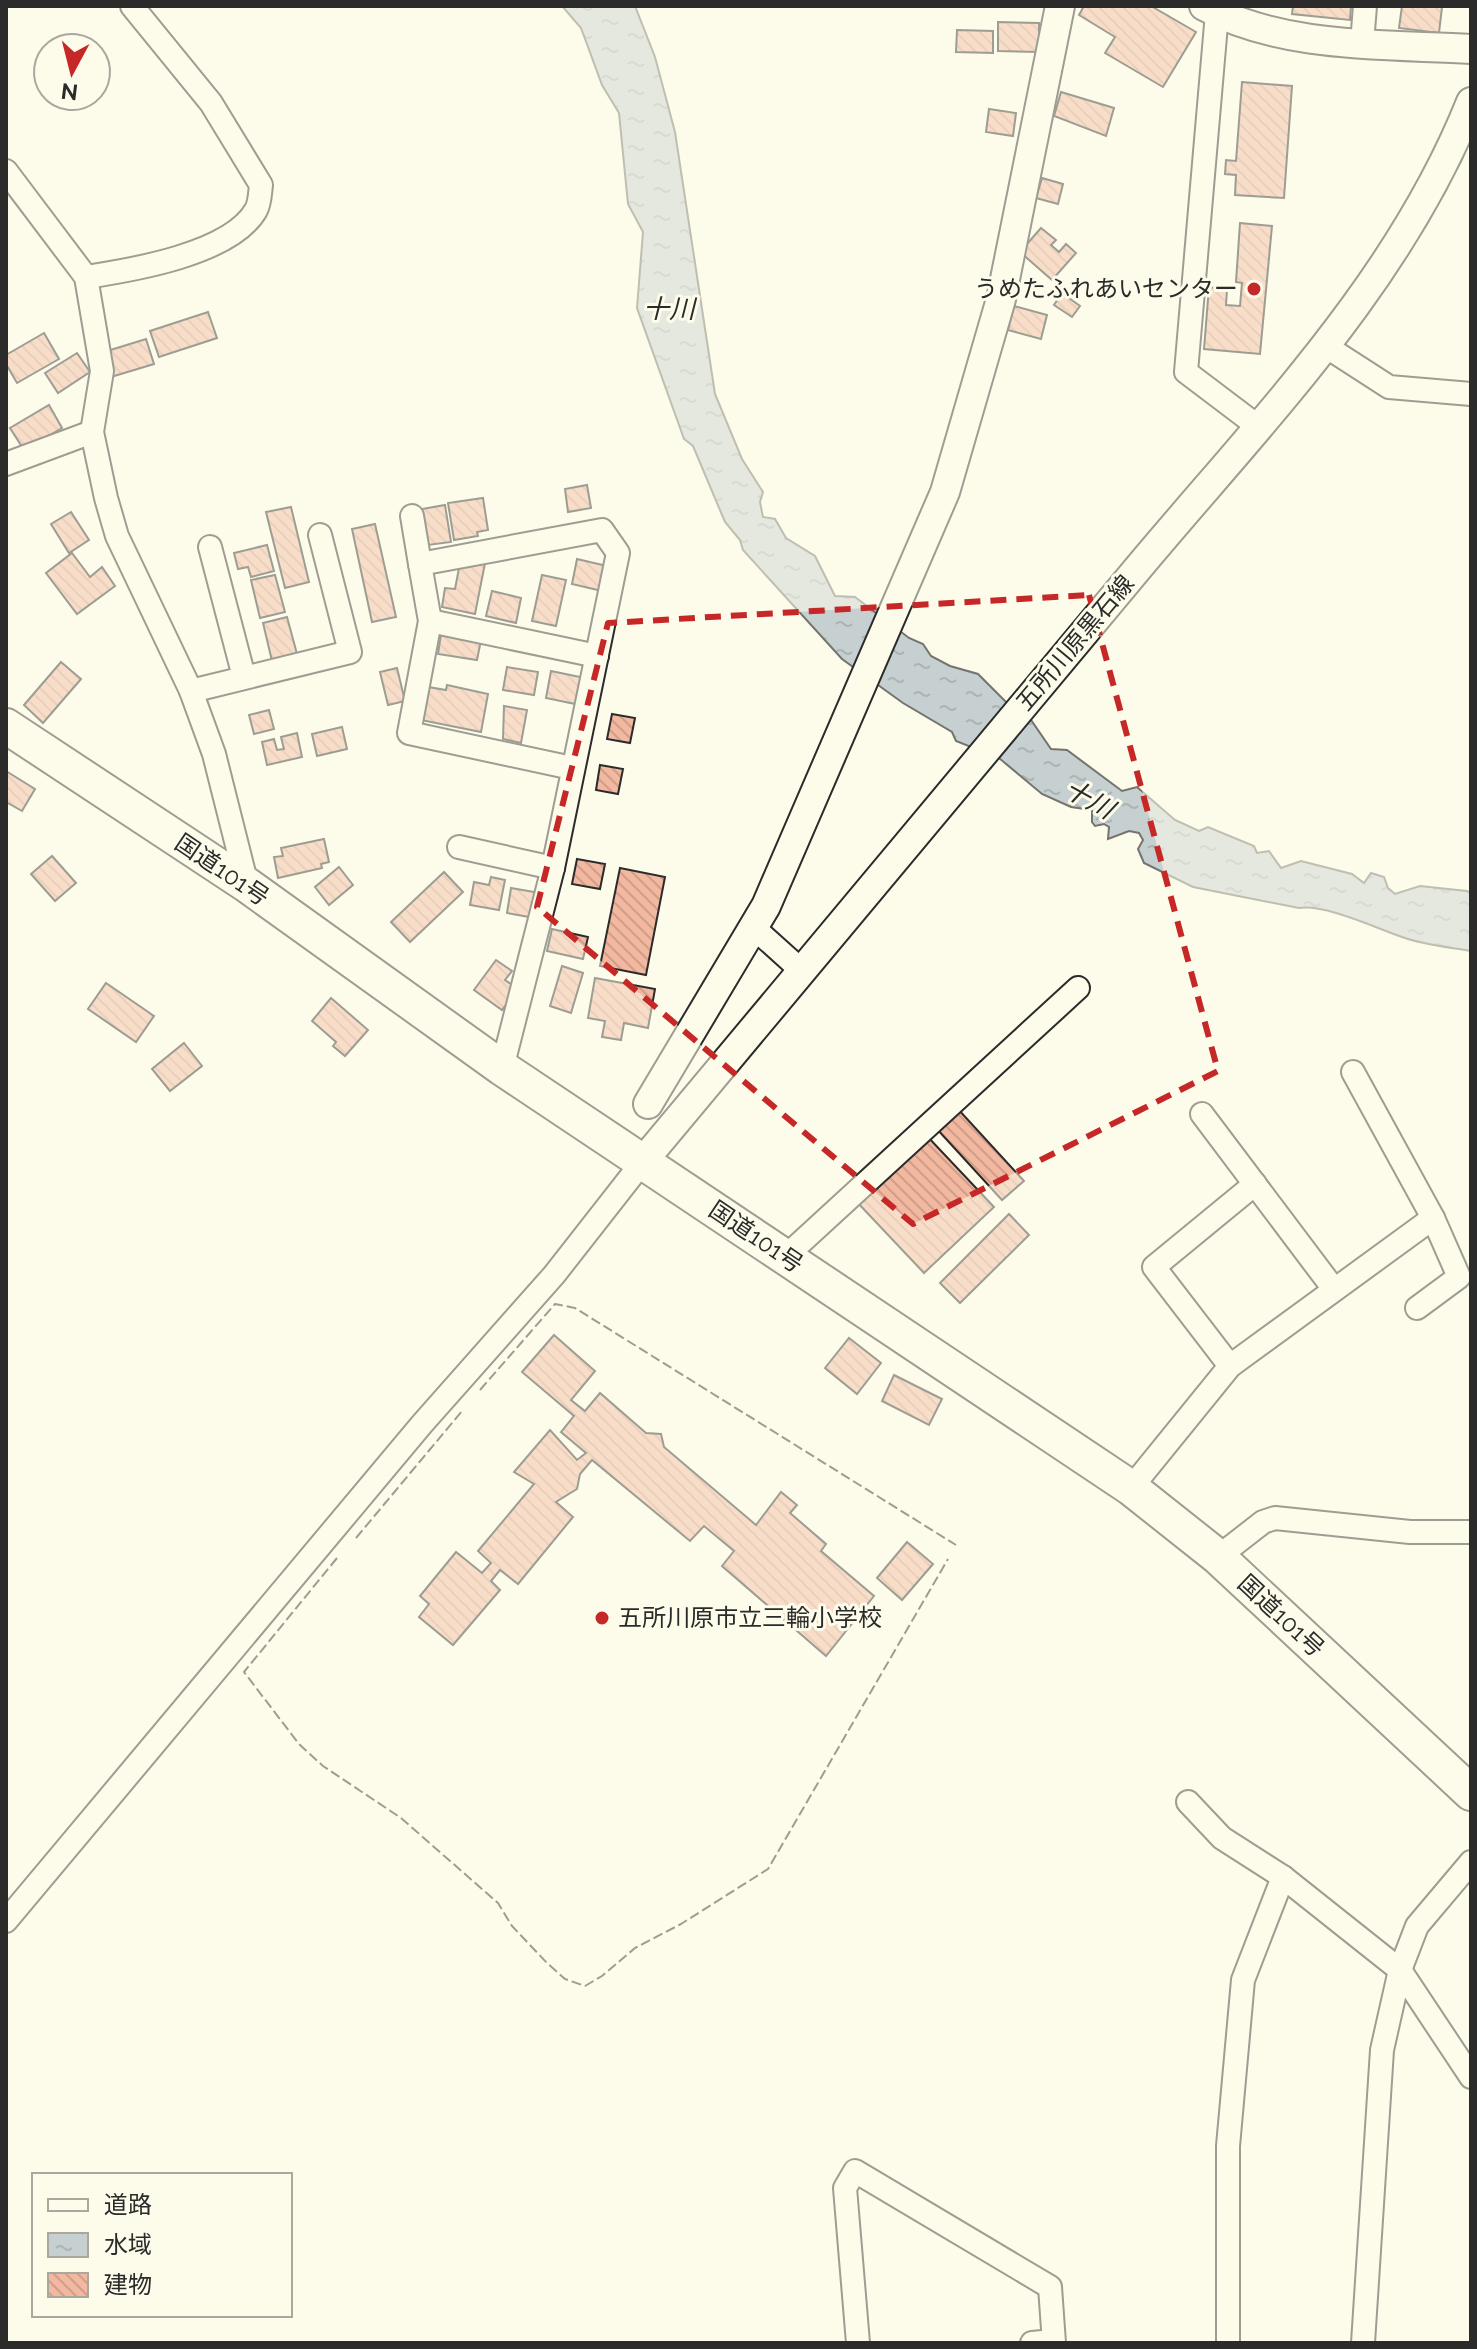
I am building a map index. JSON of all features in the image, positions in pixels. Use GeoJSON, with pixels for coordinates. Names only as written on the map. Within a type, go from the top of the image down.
{"type":"FeatureCollection","features":[{"type":"Feature","properties":{"kind":"highway","name":"国道101号"},"geometry":{"type":"LineString","coordinates":[[6,726],[247,885],[502,1068],[1131,1488],[1218,1557],[1471,1793]]}},
{"type":"Feature","properties":{"kind":"main road"},"geometry":{"type":"LineString","coordinates":[[648,1104],[753,927],[846,725],[945,492],[1001,299],[1060,6]]}},
{"type":"Feature","properties":{"kind":"main road"},"geometry":{"type":"LineString","coordinates":[[1211,10],[1306,38],[1471,49]]}},
{"type":"Feature","properties":{"kind":"main road","name":"五所川原黒石線"},"geometry":{"type":"LineString","coordinates":[[644,1160],[1133,574],[1327,347],[1405,233],[1449,159],[1471,102]]}},
{"type":"Feature","properties":{"kind":"street"},"geometry":{"type":"LineString","coordinates":[[86,277],[153,265],[231,236],[257,209],[261,185],[211,103],[132,6]]}},
{"type":"Feature","properties":{"kind":"street"},"geometry":{"type":"LineString","coordinates":[[1362,43],[1365,6]]}},
{"type":"Feature","properties":{"kind":"street"},"geometry":{"type":"LineString","coordinates":[[1211,10],[1186,372],[1260,428]]}},
{"type":"Feature","properties":{"kind":"street"},"geometry":{"type":"LineString","coordinates":[[6,171],[86,277],[102,371],[92,432],[117,536],[191,691],[214,754],[247,885]]}},
{"type":"Feature","properties":{"kind":"street"},"geometry":{"type":"LineString","coordinates":[[1327,347],[1389,387],[1471,394]]}},
{"type":"Feature","properties":{"kind":"street"},"geometry":{"type":"LineString","coordinates":[[6,464],[92,432]]}},
{"type":"Feature","properties":{"kind":"street"},"geometry":{"type":"LineString","coordinates":[[412,516],[430,621],[409,733],[572,768]]}},
{"type":"Feature","properties":{"kind":"street"},"geometry":{"type":"LineString","coordinates":[[420,564],[602,530],[618,553],[553,868],[502,1068]]}},
{"type":"Feature","properties":{"kind":"street"},"geometry":{"type":"LineString","coordinates":[[191,691],[350,652],[320,535]]}},
{"type":"Feature","properties":{"kind":"street"},"geometry":{"type":"LineString","coordinates":[[210,547],[244,677]]}},
{"type":"Feature","properties":{"kind":"street"},"geometry":{"type":"LineString","coordinates":[[430,621],[597,656]]}},
{"type":"Feature","properties":{"kind":"street"},"geometry":{"type":"LineString","coordinates":[[459,847],[553,868]]}},
{"type":"Feature","properties":{"kind":"street"},"geometry":{"type":"LineString","coordinates":[[753,927],[802,971]]}},
{"type":"Feature","properties":{"kind":"street"},"geometry":{"type":"LineString","coordinates":[[785,1257],[1078,988]]}},
{"type":"Feature","properties":{"kind":"street"},"geometry":{"type":"LineString","coordinates":[[1353,1072],[1433,1218],[1459,1277],[1417,1308]]}},
{"type":"Feature","properties":{"kind":"street"},"geometry":{"type":"LineString","coordinates":[[1202,1114],[1333,1288]]}},
{"type":"Feature","properties":{"kind":"street"},"geometry":{"type":"LineString","coordinates":[[6,1921],[422,1424],[554,1275],[644,1160]]}},
{"type":"Feature","properties":{"kind":"street"},"geometry":{"type":"LineString","coordinates":[[1230,1366],[1154,1267],[1255,1184]]}},
{"type":"Feature","properties":{"kind":"street"},"geometry":{"type":"LineString","coordinates":[[1131,1488],[1230,1366],[1433,1218]]}},
{"type":"Feature","properties":{"kind":"street"},"geometry":{"type":"LineString","coordinates":[[1218,1557],[1263,1522],[1275,1518],[1410,1532],[1471,1532]]}},
{"type":"Feature","properties":{"kind":"street"},"geometry":{"type":"LineString","coordinates":[[1188,1802],[1222,1838],[1283,1877],[1400,1970],[1471,2077]]}},
{"type":"Feature","properties":{"kind":"street"},"geometry":{"type":"LineString","coordinates":[[1363,2343],[1382,2050],[1400,1970],[1417,1926],[1471,1862]]}},
{"type":"Feature","properties":{"kind":"street"},"geometry":{"type":"LineString","coordinates":[[1228,2343],[1228,2146],[1243,1980],[1283,1877]]}},
{"type":"Feature","properties":{"kind":"street"},"geometry":{"type":"LineString","coordinates":[[858,2343],[845,2188],[855,2171],[1050,2287],[1046,2342]]}},
{"type":"Feature","properties":{"kind":"highlighted area"},"geometry":{"type":"Polygon","coordinates":[[[1089,595],[1218,1071],[913,1224],[537,907],[608,623],[1089,595]]]}},
{"type":"Feature","properties":{"kind":"water","name":"十川"},"geometry":{"type":"Polygon","coordinates":[[[562,6],[635,6],[655,57],[675,132],[715,394],[742,459],[763,492],[760,502],[763,517],[775,519],[786,538],[815,556],[835,596],[855,597],[909,638],[923,644],[931,656],[950,666],[978,674],[1006,702],[1029,717],[1051,749],[1067,750],[1122,791],[1137,787],[1175,820],[1199,831],[1208,827],[1254,846],[1257,853],[1269,851],[1281,868],[1301,861],[1352,874],[1364,883],[1371,873],[1384,877],[1388,888],[1395,894],[1420,886],[1471,893],[1471,951],[1410,940],[1322,910],[1193,887],[1144,863],[1138,849],[1143,840],[1139,833],[1129,831],[1108,839],[1109,827],[1104,824],[1095,826],[1092,810],[1071,807],[1042,794],[999,758],[956,741],[952,732],[903,703],[842,659],[743,550],[740,540],[725,522],[693,446],[684,439],[637,308],[643,232],[628,204],[619,113],[602,85],[581,28],[562,6]]]}},
{"type":"Feature","properties":{"kind":"building"},"geometry":{"type":"Polygon","coordinates":[[[1084,6],[1151,6],[1196,32],[1163,87],[1105,53],[1115,37],[1079,15],[1084,6]]]}},
{"type":"Feature","properties":{"kind":"building"},"geometry":{"type":"Polygon","coordinates":[[[1293,6],[1351,6],[1350,20],[1292,14],[1293,6]]]}},
{"type":"Feature","properties":{"kind":"building"},"geometry":{"type":"Polygon","coordinates":[[[1402,6],[1442,7],[1439,33],[1399,28],[1402,6]]]}},
{"type":"Feature","properties":{"kind":"building"},"geometry":{"type":"Polygon","coordinates":[[[998,22],[1039,23],[1039,52],[998,51],[998,22]]]}},
{"type":"Feature","properties":{"kind":"building"},"geometry":{"type":"Polygon","coordinates":[[[957,30],[993,31],[993,53],[956,52],[957,30]]]}},
{"type":"Feature","properties":{"kind":"building"},"geometry":{"type":"Polygon","coordinates":[[[1242,82],[1292,86],[1284,198],[1235,195],[1236,175],[1225,174],[1226,160],[1236,161],[1242,82]]]}},
{"type":"Feature","properties":{"kind":"building"},"geometry":{"type":"Polygon","coordinates":[[[1061,92],[1114,108],[1106,136],[1054,116],[1061,92]]]}},
{"type":"Feature","properties":{"kind":"building"},"geometry":{"type":"Polygon","coordinates":[[[989,109],[1016,113],[1013,136],[986,132],[989,109]]]}},
{"type":"Feature","properties":{"kind":"building"},"geometry":{"type":"Polygon","coordinates":[[[1042,178],[1063,184],[1058,204],[1036,198],[1042,178]]]}},
{"type":"Feature","properties":{"kind":"building","name":"うめたふれあいセンター"},"geometry":{"type":"Polygon","coordinates":[[[1240,223],[1272,226],[1260,354],[1204,349],[1209,287],[1227,290],[1226,305],[1240,306],[1242,283],[1236,282],[1240,223]]]}},
{"type":"Feature","properties":{"kind":"building"},"geometry":{"type":"Polygon","coordinates":[[[1041,228],[1056,240],[1051,245],[1059,252],[1066,244],[1076,253],[1052,280],[1020,252],[1041,228]]]}},
{"type":"Feature","properties":{"kind":"building"},"geometry":{"type":"Polygon","coordinates":[[[1062,293],[1080,306],[1072,317],[1054,305],[1062,293]]]}},
{"type":"Feature","properties":{"kind":"building"},"geometry":{"type":"Polygon","coordinates":[[[1014,306],[1047,315],[1041,339],[1008,330],[1014,306]]]}},
{"type":"Feature","properties":{"kind":"building"},"geometry":{"type":"Polygon","coordinates":[[[208,312],[217,338],[159,357],[150,331],[208,312]]]}},
{"type":"Feature","properties":{"kind":"building"},"geometry":{"type":"Polygon","coordinates":[[[44,333],[59,359],[17,383],[6,364],[6,355],[44,333]]]}},
{"type":"Feature","properties":{"kind":"building"},"geometry":{"type":"Polygon","coordinates":[[[146,339],[154,364],[111,377],[104,352],[146,339]]]}},
{"type":"Feature","properties":{"kind":"building"},"geometry":{"type":"Polygon","coordinates":[[[77,353],[90,372],[58,393],[45,373],[77,353]]]}},
{"type":"Feature","properties":{"kind":"building"},"geometry":{"type":"Polygon","coordinates":[[[49,405],[62,428],[24,450],[10,428],[49,405]]]}},
{"type":"Feature","properties":{"kind":"building"},"geometry":{"type":"Polygon","coordinates":[[[587,485],[591,508],[568,512],[565,489],[587,485]]]}},
{"type":"Feature","properties":{"kind":"building"},"geometry":{"type":"Polygon","coordinates":[[[483,498],[488,530],[477,532],[478,536],[454,540],[448,503],[483,498]]]}},
{"type":"Feature","properties":{"kind":"building"},"geometry":{"type":"Polygon","coordinates":[[[445,505],[451,542],[428,545],[422,509],[445,505]]]}},
{"type":"Feature","properties":{"kind":"building"},"geometry":{"type":"Polygon","coordinates":[[[291,507],[309,582],[285,588],[266,512],[291,507]]]}},
{"type":"Feature","properties":{"kind":"building"},"geometry":{"type":"Polygon","coordinates":[[[71,512],[89,540],[69,553],[51,524],[71,512]]]}},
{"type":"Feature","properties":{"kind":"building"},"geometry":{"type":"Polygon","coordinates":[[[375,524],[396,617],[372,622],[352,529],[375,524]]]}},
{"type":"Feature","properties":{"kind":"building"},"geometry":{"type":"Polygon","coordinates":[[[267,545],[274,571],[251,577],[248,567],[238,569],[234,553],[267,545]]]}},
{"type":"Feature","properties":{"kind":"building"},"geometry":{"type":"Polygon","coordinates":[[[72,553],[90,577],[102,567],[115,586],[77,614],[46,573],[72,553]]]}},
{"type":"Feature","properties":{"kind":"building"},"geometry":{"type":"Polygon","coordinates":[[[486,558],[475,614],[442,607],[445,588],[455,589],[460,563],[486,558]]]}},
{"type":"Feature","properties":{"kind":"building"},"geometry":{"type":"Polygon","coordinates":[[[577,559],[607,566],[602,591],[572,584],[577,559]]]}},
{"type":"Feature","properties":{"kind":"building"},"geometry":{"type":"Polygon","coordinates":[[[275,575],[285,612],[260,618],[251,580],[275,575]]]}},
{"type":"Feature","properties":{"kind":"building"},"geometry":{"type":"Polygon","coordinates":[[[542,575],[566,580],[556,626],[532,621],[542,575]]]}},
{"type":"Feature","properties":{"kind":"building"},"geometry":{"type":"Polygon","coordinates":[[[492,591],[521,598],[516,623],[486,616],[492,591]]]}},
{"type":"Feature","properties":{"kind":"building"},"geometry":{"type":"Polygon","coordinates":[[[287,617],[297,654],[272,661],[263,623],[287,617]]]}},
{"type":"Feature","properties":{"kind":"building"},"geometry":{"type":"Polygon","coordinates":[[[441,634],[481,640],[477,660],[438,654],[441,634]]]}},
{"type":"Feature","properties":{"kind":"building"},"geometry":{"type":"Polygon","coordinates":[[[61,662],[81,679],[43,723],[24,705],[61,662]]]}},
{"type":"Feature","properties":{"kind":"building"},"geometry":{"type":"Polygon","coordinates":[[[507,667],[538,672],[534,695],[503,690],[507,667]]]}},
{"type":"Feature","properties":{"kind":"building"},"geometry":{"type":"Polygon","coordinates":[[[397,668],[405,701],[388,705],[380,672],[397,668]]]}},
{"type":"Feature","properties":{"kind":"building"},"geometry":{"type":"Polygon","coordinates":[[[551,671],[585,678],[580,705],[546,698],[551,671]]]}},
{"type":"Feature","properties":{"kind":"building"},"geometry":{"type":"Polygon","coordinates":[[[447,685],[488,694],[481,732],[421,720],[428,687],[446,690],[447,685]]]}},
{"type":"Feature","properties":{"kind":"building"},"geometry":{"type":"Polygon","coordinates":[[[504,706],[527,710],[521,743],[503,739],[504,706]]]}},
{"type":"Feature","properties":{"kind":"building"},"geometry":{"type":"Polygon","coordinates":[[[269,710],[274,729],[254,734],[249,715],[269,710]]]}},
{"type":"Feature","properties":{"kind":"building"},"geometry":{"type":"Polygon","coordinates":[[[612,714],[635,718],[630,743],[607,739],[612,714]]]}},
{"type":"Feature","properties":{"kind":"building"},"geometry":{"type":"Polygon","coordinates":[[[342,727],[347,749],[317,756],[312,734],[342,727]]]}},
{"type":"Feature","properties":{"kind":"building"},"geometry":{"type":"Polygon","coordinates":[[[297,733],[302,757],[267,765],[262,742],[274,739],[277,750],[284,749],[281,737],[297,733]]]}},
{"type":"Feature","properties":{"kind":"building"},"geometry":{"type":"Polygon","coordinates":[[[600,765],[623,769],[618,794],[596,790],[600,765]]]}},
{"type":"Feature","properties":{"kind":"building"},"geometry":{"type":"Polygon","coordinates":[[[6,771],[35,789],[22,811],[6,802],[6,771]]]}},
{"type":"Feature","properties":{"kind":"building"},"geometry":{"type":"Polygon","coordinates":[[[324,839],[329,862],[321,864],[322,868],[278,878],[274,857],[283,856],[281,848],[324,839]]]}},
{"type":"Feature","properties":{"kind":"building"},"geometry":{"type":"Polygon","coordinates":[[[52,856],[76,883],[55,901],[31,874],[52,856]]]}},
{"type":"Feature","properties":{"kind":"building"},"geometry":{"type":"Polygon","coordinates":[[[577,859],[605,864],[600,889],[572,884],[577,859]]]}},
{"type":"Feature","properties":{"kind":"building"},"geometry":{"type":"Polygon","coordinates":[[[339,867],[353,885],[329,905],[315,887],[339,867]]]}},
{"type":"Feature","properties":{"kind":"building"},"geometry":{"type":"Polygon","coordinates":[[[620,868],[665,877],[646,975],[600,966],[620,868]]]}},
{"type":"Feature","properties":{"kind":"building"},"geometry":{"type":"Polygon","coordinates":[[[444,872],[463,892],[410,942],[391,922],[444,872]]]}},
{"type":"Feature","properties":{"kind":"building"},"geometry":{"type":"Polygon","coordinates":[[[491,877],[505,880],[499,910],[470,905],[474,882],[489,885],[491,877]]]}},
{"type":"Feature","properties":{"kind":"building"},"geometry":{"type":"Polygon","coordinates":[[[511,888],[540,893],[535,918],[507,913],[511,888]]]}},
{"type":"Feature","properties":{"kind":"building"},"geometry":{"type":"Polygon","coordinates":[[[552,929],[588,937],[583,959],[547,951],[552,929]]]}},
{"type":"Feature","properties":{"kind":"building"},"geometry":{"type":"Polygon","coordinates":[[[496,960],[512,971],[505,980],[518,989],[502,1010],[474,990],[496,960]]]}},
{"type":"Feature","properties":{"kind":"building"},"geometry":{"type":"Polygon","coordinates":[[[562,966],[583,973],[571,1013],[550,1006],[562,966]]]}},
{"type":"Feature","properties":{"kind":"building"},"geometry":{"type":"Polygon","coordinates":[[[595,978],[655,989],[648,1028],[624,1023],[621,1040],[602,1037],[605,1021],[588,1018],[595,978]]]}},
{"type":"Feature","properties":{"kind":"building"},"geometry":{"type":"Polygon","coordinates":[[[106,983],[154,1016],[136,1042],[88,1009],[106,983]]]}},
{"type":"Feature","properties":{"kind":"building"},"geometry":{"type":"Polygon","coordinates":[[[331,998],[368,1030],[345,1056],[333,1046],[336,1042],[312,1021],[331,998]]]}},
{"type":"Feature","properties":{"kind":"building"},"geometry":{"type":"Polygon","coordinates":[[[184,1043],[202,1066],[170,1091],[152,1069],[184,1043]]]}},
{"type":"Feature","properties":{"kind":"building"},"geometry":{"type":"Polygon","coordinates":[[[957,1108],[1024,1181],[1002,1200],[936,1128],[957,1108]]]}},
{"type":"Feature","properties":{"kind":"building"},"geometry":{"type":"Polygon","coordinates":[[[926,1135],[994,1207],[924,1273],[856,1201],[926,1135]]]}},
{"type":"Feature","properties":{"kind":"building"},"geometry":{"type":"Polygon","coordinates":[[[1009,1214],[1029,1235],[960,1303],[940,1283],[1009,1214]]]}},
{"type":"Feature","properties":{"kind":"building","name":"五所川原市立三輪小学校"},"geometry":{"type":"Polygon","coordinates":[[[554,1335],[595,1371],[571,1400],[585,1411],[600,1393],[646,1433],[661,1434],[664,1447],[756,1525],[781,1492],[797,1505],[790,1513],[826,1544],[821,1551],[874,1596],[826,1656],[722,1566],[734,1551],[704,1526],[690,1541],[592,1460],[580,1474],[577,1489],[556,1502],[573,1517],[518,1584],[500,1570],[491,1581],[500,1590],[453,1645],[419,1617],[429,1604],[420,1596],[456,1552],[482,1573],[491,1563],[478,1551],[534,1484],[514,1472],[550,1430],[577,1460],[586,1453],[561,1432],[574,1416],[522,1372],[554,1335]]]}},
{"type":"Feature","properties":{"kind":"building"},"geometry":{"type":"Polygon","coordinates":[[[849,1338],[881,1363],[857,1394],[825,1368],[849,1338]]]}},
{"type":"Feature","properties":{"kind":"building"},"geometry":{"type":"Polygon","coordinates":[[[894,1375],[942,1399],[929,1425],[882,1401],[894,1375]]]}},
{"type":"Feature","properties":{"kind":"building"},"geometry":{"type":"Polygon","coordinates":[[[907,1542],[933,1564],[902,1600],[877,1578],[907,1542]]]}},
{"type":"Feature","properties":{"kind":"fence"},"geometry":{"type":"LineString","coordinates":[[480,1390],[555,1304],[575,1308],[956,1545]]}},
{"type":"Feature","properties":{"kind":"fence"},"geometry":{"type":"LineString","coordinates":[[356,1538],[462,1411]]}},
{"type":"Feature","properties":{"kind":"fence"},"geometry":{"type":"LineString","coordinates":[[337,1558],[244,1672],[299,1744],[323,1766],[401,1818],[498,1903],[512,1926],[547,1963],[565,1979],[585,1986],[635,1948],[681,1924],[768,1869],[948,1559]]}},
{"type":"Feature","properties":{"kind":"place","name":"うめたふれあいセンター"},"geometry":{"type":"Point","coordinates":[1254,289]}},
{"type":"Feature","properties":{"kind":"place","name":"五所川原市立三輪小学校"},"geometry":{"type":"Point","coordinates":[602,1618]}}]}
